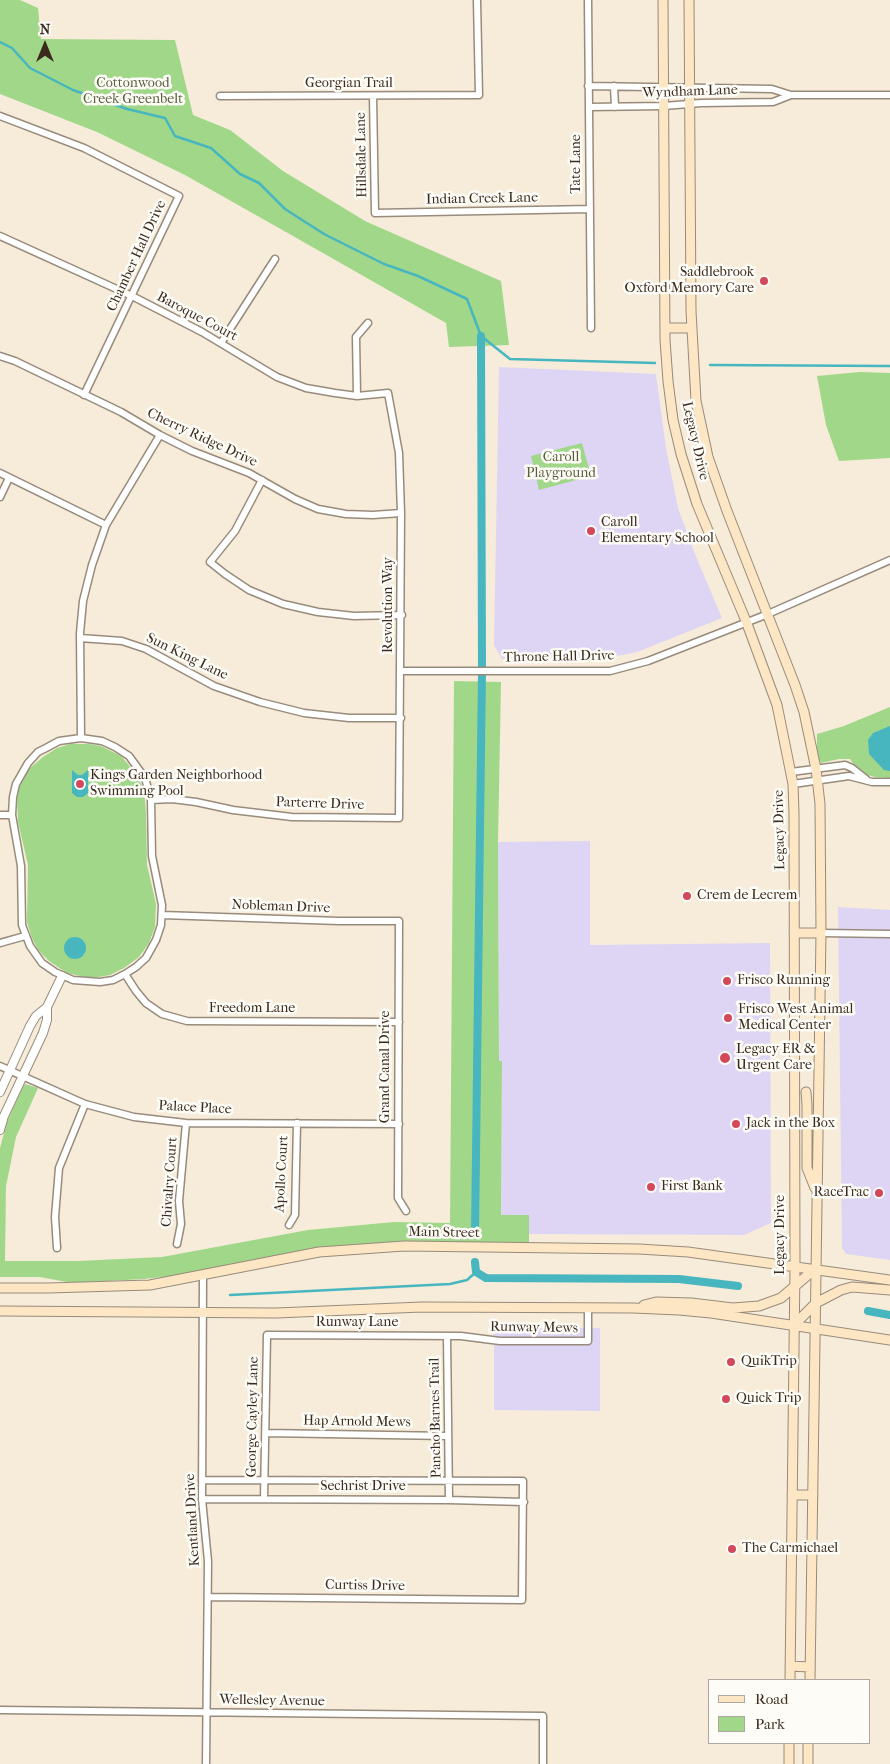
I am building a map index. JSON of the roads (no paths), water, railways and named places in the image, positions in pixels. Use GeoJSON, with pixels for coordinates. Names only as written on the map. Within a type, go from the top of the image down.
{"type":"FeatureCollection","features":[{"type":"Feature","properties":{"kind":"main road","name":"Legacy Drive"},"geometry":{"type":"LineString","coordinates":[[663,0],[666,328],[668,381],[674,420],[681,454],[696,504],[746,622],[777,704],[793,784],[795,1267],[790,1679]]}},
{"type":"Feature","properties":{"kind":"main road","name":"Legacy Drive"},"geometry":{"type":"LineString","coordinates":[[689,0],[691,328],[696,401],[708,457],[804,712],[818,780],[821,933],[810,1679]]}},
{"type":"Feature","properties":{"kind":"main road"},"geometry":{"type":"LineString","coordinates":[[666,328],[691,328]]}},
{"type":"Feature","properties":{"kind":"main road"},"geometry":{"type":"LineString","coordinates":[[794,933],[821,933]]}},
{"type":"Feature","properties":{"kind":"main road"},"geometry":{"type":"LineString","coordinates":[[794,1092],[819,1093]]}},
{"type":"Feature","properties":{"kind":"main road"},"geometry":{"type":"LineString","coordinates":[[806,1092],[808,1105],[807,1168],[818,1195]]}},
{"type":"Feature","properties":{"kind":"main road","name":"Main Street"},"geometry":{"type":"LineString","coordinates":[[0,1288],[123,1287],[167,1283],[319,1252],[404,1246],[638,1249],[688,1252],[795,1267],[816,1268],[890,1280]]}},
{"type":"Feature","properties":{"kind":"main road"},"geometry":{"type":"LineString","coordinates":[[633,1308],[656,1302],[734,1308],[759,1306],[782,1298],[816,1268]]}},
{"type":"Feature","properties":{"kind":"main road"},"geometry":{"type":"LineString","coordinates":[[793,1326],[816,1304],[841,1290],[852,1287],[890,1290]]}},
{"type":"Feature","properties":{"kind":"main road"},"geometry":{"type":"LineString","coordinates":[[0,1311],[276,1314],[422,1307],[633,1308],[698,1312],[890,1340]]}},
{"type":"Feature","properties":{"kind":"main road"},"geometry":{"type":"LineString","coordinates":[[792,1495],[813,1495]]}},
{"type":"Feature","properties":{"kind":"main road"},"geometry":{"type":"LineString","coordinates":[[790,1666],[810,1667]]}},
{"type":"Feature","properties":{"kind":"main road"},"geometry":{"type":"LineString","coordinates":[[789,1744],[789,1764]]}},
{"type":"Feature","properties":{"kind":"main road"},"geometry":{"type":"LineString","coordinates":[[808,1744],[808,1764]]}},
{"type":"Feature","properties":{"kind":"street","name":"Georgian Trail"},"geometry":{"type":"LineString","coordinates":[[220,96],[479,95],[477,0]]}},
{"type":"Feature","properties":{"kind":"street","name":"Tate Lane"},"geometry":{"type":"LineString","coordinates":[[588,0],[590,328]]}},
{"type":"Feature","properties":{"kind":"street","name":"Wyndham Lane"},"geometry":{"type":"LineString","coordinates":[[588,86],[772,89],[791,95],[890,95]]}},
{"type":"Feature","properties":{"kind":"street"},"geometry":{"type":"LineString","coordinates":[[614,86],[615,107]]}},
{"type":"Feature","properties":{"kind":"street","name":"Wyndham Lane"},"geometry":{"type":"LineString","coordinates":[[589,107],[773,102],[791,95]]}},
{"type":"Feature","properties":{"kind":"street","name":"Hillsdale Lane"},"geometry":{"type":"LineString","coordinates":[[374,96],[375,213]]}},
{"type":"Feature","properties":{"kind":"street","name":"Chamber Hall Drive"},"geometry":{"type":"LineString","coordinates":[[0,116],[84,148],[179,196],[84,395]]}},
{"type":"Feature","properties":{"kind":"street","name":"Indian Creek Lane"},"geometry":{"type":"LineString","coordinates":[[375,213],[590,209]]}},
{"type":"Feature","properties":{"kind":"street","name":"Baroque Court"},"geometry":{"type":"LineString","coordinates":[[0,236],[132,296],[221,343],[277,377],[306,388],[356,396],[388,393]]}},
{"type":"Feature","properties":{"kind":"street"},"geometry":{"type":"LineString","coordinates":[[221,343],[274,259]]}},
{"type":"Feature","properties":{"kind":"street"},"geometry":{"type":"LineString","coordinates":[[356,396],[356,337],[368,323]]}},
{"type":"Feature","properties":{"kind":"street","name":"Cherry Ridge Drive"},"geometry":{"type":"LineString","coordinates":[[0,356],[15,361],[121,412],[160,435],[249,473],[295,499],[318,509],[346,514],[401,513]]}},
{"type":"Feature","properties":{"kind":"street","name":"Revolution Way"},"geometry":{"type":"LineString","coordinates":[[388,393],[399,453],[401,513],[400,818]]}},
{"type":"Feature","properties":{"kind":"street"},"geometry":{"type":"LineString","coordinates":[[81,738],[80,638],[83,601],[92,565],[106,525],[160,435]]}},
{"type":"Feature","properties":{"kind":"street"},"geometry":{"type":"LineString","coordinates":[[0,473],[106,525]]}},
{"type":"Feature","properties":{"kind":"street"},"geometry":{"type":"LineString","coordinates":[[0,497],[9,478]]}},
{"type":"Feature","properties":{"kind":"street"},"geometry":{"type":"LineString","coordinates":[[262,480],[235,531],[210,562],[249,590],[283,604],[318,612],[354,616],[402,615]]}},
{"type":"Feature","properties":{"kind":"street","name":"Throne Hall Drive"},"geometry":{"type":"LineString","coordinates":[[401,671],[610,671],[648,661],[768,614],[890,560]]}},
{"type":"Feature","properties":{"kind":"street","name":"Sun King Lane"},"geometry":{"type":"LineString","coordinates":[[80,638],[122,640],[146,649],[214,686],[260,702],[331,716],[400,718]]}},
{"type":"Feature","properties":{"kind":"street"},"geometry":{"type":"LineString","coordinates":[[81,738],[102,741],[129,756],[145,778],[151,800],[152,856],[162,905],[161,925],[156,940],[146,958],[136,967],[113,980],[100,982],[73,980],[62,976],[42,964],[36,956],[22,925],[22,866],[12,815],[16,784],[28,763],[38,752],[59,742],[81,738]]}},
{"type":"Feature","properties":{"kind":"street"},"geometry":{"type":"LineString","coordinates":[[791,772],[847,766],[872,782]]}},
{"type":"Feature","properties":{"kind":"street"},"geometry":{"type":"LineString","coordinates":[[793,784],[849,776],[872,782],[890,782]]}},
{"type":"Feature","properties":{"kind":"street","name":"Parterre Drive"},"geometry":{"type":"LineString","coordinates":[[151,800],[172,799],[233,810],[292,817],[400,818]]}},
{"type":"Feature","properties":{"kind":"street"},"geometry":{"type":"LineString","coordinates":[[0,816],[12,815]]}},
{"type":"Feature","properties":{"kind":"street","name":"Nobleman Drive"},"geometry":{"type":"LineString","coordinates":[[162,915],[339,921],[399,921]]}},
{"type":"Feature","properties":{"kind":"street","name":"Grand Canal Drive"},"geometry":{"type":"LineString","coordinates":[[399,921],[398,1198],[406,1211]]}},
{"type":"Feature","properties":{"kind":"street"},"geometry":{"type":"LineString","coordinates":[[821,933],[890,934]]}},
{"type":"Feature","properties":{"kind":"street"},"geometry":{"type":"LineString","coordinates":[[0,943],[26,936]]}},
{"type":"Feature","properties":{"kind":"street","name":"Freedom Lane"},"geometry":{"type":"LineString","coordinates":[[125,974],[146,1003],[162,1014],[186,1021],[399,1022]]}},
{"type":"Feature","properties":{"kind":"street"},"geometry":{"type":"LineString","coordinates":[[0,1092],[30,1026],[36,1016],[47,1007],[62,976]]}},
{"type":"Feature","properties":{"kind":"street"},"geometry":{"type":"LineString","coordinates":[[0,1130],[4,1116],[47,1020],[47,1007]]}},
{"type":"Feature","properties":{"kind":"street","name":"Palace Place"},"geometry":{"type":"LineString","coordinates":[[0,1066],[85,1104],[134,1117],[186,1123],[399,1124]]}},
{"type":"Feature","properties":{"kind":"street"},"geometry":{"type":"LineString","coordinates":[[57,1248],[55,1216],[59,1168],[85,1104]]}},
{"type":"Feature","properties":{"kind":"street","name":"Chivalry Court"},"geometry":{"type":"LineString","coordinates":[[177,1244],[181,1224],[179,1201],[186,1123]]}},
{"type":"Feature","properties":{"kind":"street","name":"Apollo Court"},"geometry":{"type":"LineString","coordinates":[[289,1225],[295,1215],[297,1123]]}},
{"type":"Feature","properties":{"kind":"street","name":"Kentland Drive"},"geometry":{"type":"LineString","coordinates":[[203,1275],[202,1499],[208,1558],[206,1764]]}},
{"type":"Feature","properties":{"kind":"street","name":"Runway Mews"},"geometry":{"type":"LineString","coordinates":[[447,1336],[466,1336],[500,1341],[588,1341],[588,1308]]}},
{"type":"Feature","properties":{"kind":"street","name":"Runway Lane"},"geometry":{"type":"LineString","coordinates":[[267,1335],[447,1336]]}},
{"type":"Feature","properties":{"kind":"street","name":"George Cayley Lane"},"geometry":{"type":"LineString","coordinates":[[264,1499],[267,1335]]}},
{"type":"Feature","properties":{"kind":"street","name":"Pancho Barnes Trail"},"geometry":{"type":"LineString","coordinates":[[447,1336],[449,1500]]}},
{"type":"Feature","properties":{"kind":"street","name":"Hap Arnold Mews"},"geometry":{"type":"LineString","coordinates":[[266,1433],[448,1436]]}},
{"type":"Feature","properties":{"kind":"street","name":"Sechrist Drive"},"geometry":{"type":"LineString","coordinates":[[202,1480],[523,1481],[524,1502],[202,1499]]}},
{"type":"Feature","properties":{"kind":"street","name":"Curtiss Drive"},"geometry":{"type":"LineString","coordinates":[[208,1597],[522,1600],[524,1502]]}},
{"type":"Feature","properties":{"kind":"street","name":"Wellesley Avenue"},"geometry":{"type":"LineString","coordinates":[[0,1710],[543,1716],[543,1764]]}},
{"type":"Feature","properties":{"kind":"water"},"geometry":{"type":"Polygon","coordinates":[[[890,726],[890,771],[884,770],[869,754],[868,740],[873,733],[890,726]]]}},
{"type":"Feature","properties":{"kind":"water","name":"Kings Garden Neighborhood Swimming Pool"},"geometry":{"type":"Polygon","coordinates":[[[72,770],[78,775],[82,775],[88,770],[88,793],[83,797],[77,797],[72,793],[72,770]]]}},
{"type":"Feature","properties":{"kind":"water"},"geometry":{"type":"Polygon","coordinates":[[[75,937],[83,940],[86,948],[83,956],[75,959],[67,956],[64,948],[67,940],[75,937]]]}},
{"type":"Feature","properties":{"kind":"waterway"},"geometry":{"type":"LineString","coordinates":[[0,42],[12,48],[30,68],[73,90],[127,109],[165,118],[175,136],[211,148],[240,174],[259,183],[285,209],[324,234],[384,264],[418,276],[467,299],[481,336],[510,359],[655,363]]}},
{"type":"Feature","properties":{"kind":"waterway"},"geometry":{"type":"LineString","coordinates":[[475,1233],[482,670],[481,336]]}},
{"type":"Feature","properties":{"kind":"waterway"},"geometry":{"type":"LineString","coordinates":[[710,365],[890,366]]}},
{"type":"Feature","properties":{"kind":"waterway"},"geometry":{"type":"LineString","coordinates":[[475,1262],[476,1272],[486,1278],[679,1279],[738,1286]]}},
{"type":"Feature","properties":{"kind":"waterway"},"geometry":{"type":"LineString","coordinates":[[230,1295],[450,1284],[467,1280],[476,1272]]}},
{"type":"Feature","properties":{"kind":"waterway"},"geometry":{"type":"LineString","coordinates":[[868,1311],[890,1315]]}},
{"type":"Feature","properties":{"kind":"place","name":"Saddlebrook Oxford Memory Care"},"geometry":{"type":"Point","coordinates":[764,281]}},
{"type":"Feature","properties":{"kind":"place","name":"Caroll Elementary School"},"geometry":{"type":"Point","coordinates":[591,531]}},
{"type":"Feature","properties":{"kind":"place","name":"Kings Garden Neighborhood Swimming Pool"},"geometry":{"type":"Point","coordinates":[80,784]}},
{"type":"Feature","properties":{"kind":"place","name":"Crem de Lecrem"},"geometry":{"type":"Point","coordinates":[687,896]}},
{"type":"Feature","properties":{"kind":"place","name":"Frisco Running"},"geometry":{"type":"Point","coordinates":[727,981]}},
{"type":"Feature","properties":{"kind":"place","name":"Frisco West Animal Medical Center"},"geometry":{"type":"Point","coordinates":[728,1018]}},
{"type":"Feature","properties":{"kind":"place","name":"Legacy ER & Urgent Care"},"geometry":{"type":"Point","coordinates":[725,1058]}},
{"type":"Feature","properties":{"kind":"place","name":"Jack in the Box"},"geometry":{"type":"Point","coordinates":[736,1124]}},
{"type":"Feature","properties":{"kind":"place","name":"First Bank"},"geometry":{"type":"Point","coordinates":[651,1187]}},
{"type":"Feature","properties":{"kind":"place","name":"RaceTrac"},"geometry":{"type":"Point","coordinates":[879,1193]}},
{"type":"Feature","properties":{"kind":"place","name":"QuikTrip"},"geometry":{"type":"Point","coordinates":[731,1362]}},
{"type":"Feature","properties":{"kind":"place","name":"Quick Trip"},"geometry":{"type":"Point","coordinates":[726,1399]}},
{"type":"Feature","properties":{"kind":"place","name":"The Carmichael"},"geometry":{"type":"Point","coordinates":[732,1549]}},
{"type":"Feature","properties":{"kind":"park label","name":"Cottonwood Creek Greenbelt"},"geometry":{"type":"Point","coordinates":[133,92]}},
{"type":"Feature","properties":{"kind":"park label","name":"Caroll Playground"},"geometry":{"type":"Point","coordinates":[561,466]}}]}
